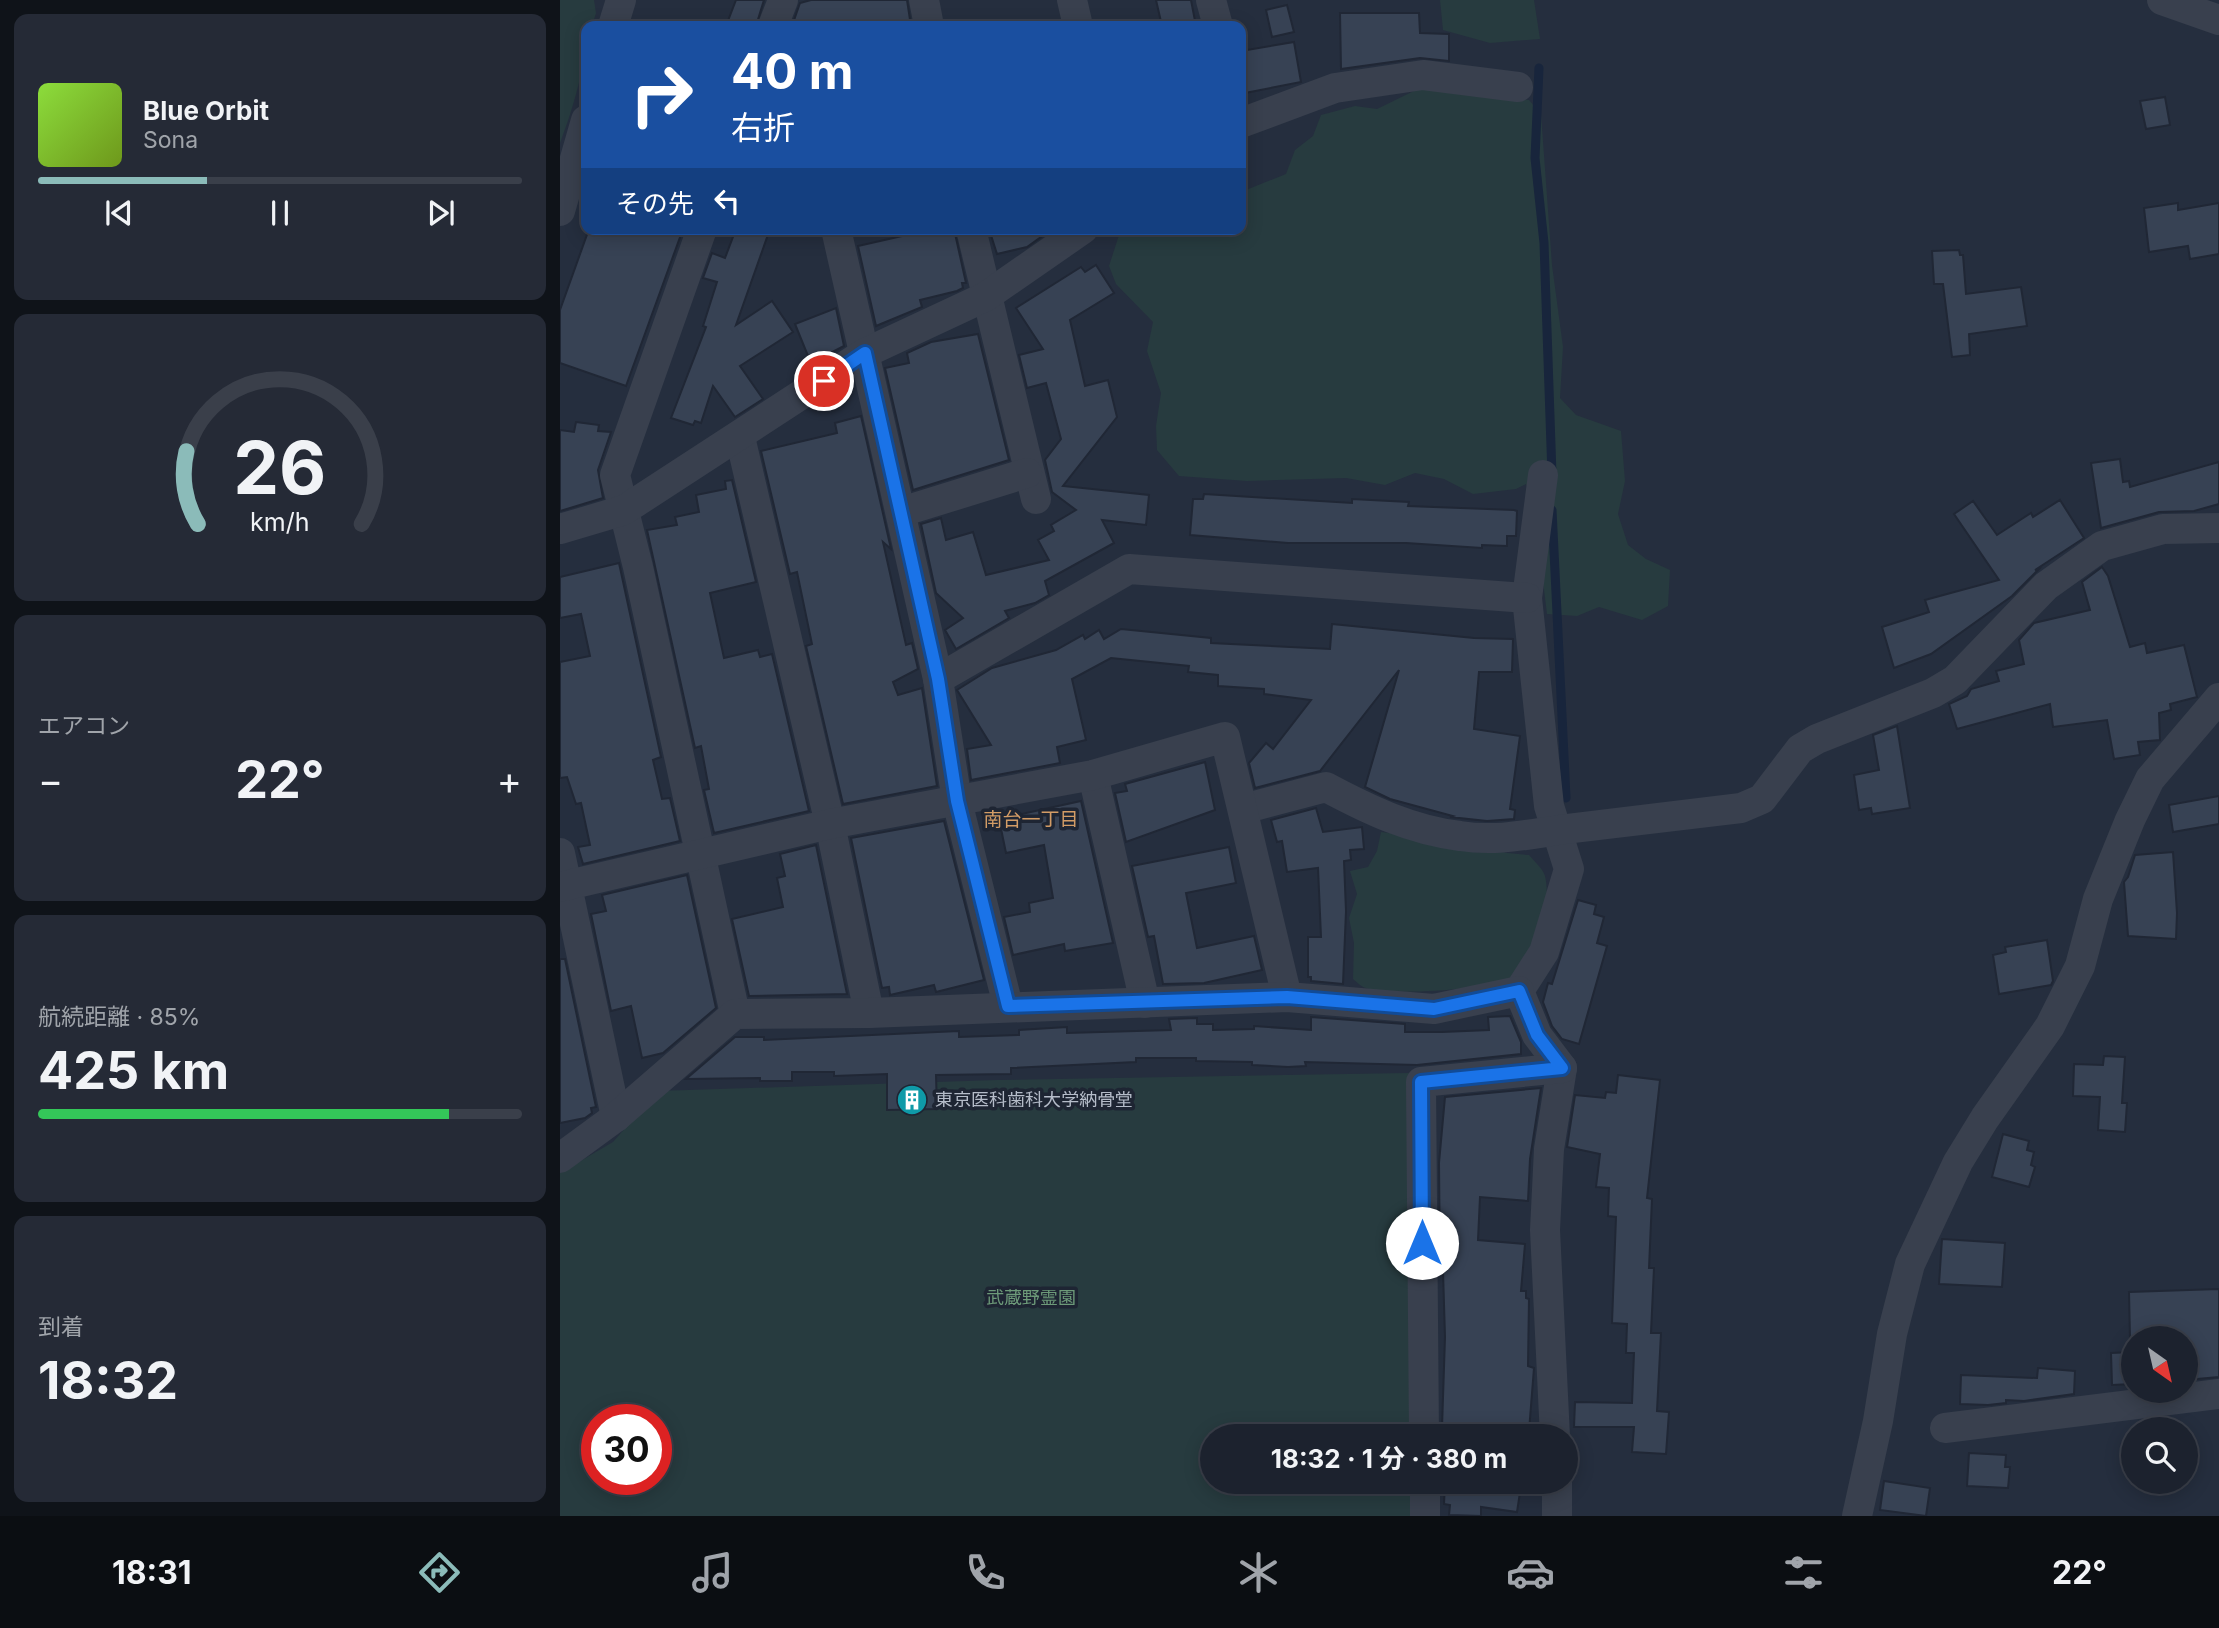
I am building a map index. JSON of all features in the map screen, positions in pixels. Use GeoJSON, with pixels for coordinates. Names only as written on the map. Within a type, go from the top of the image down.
{"type":"FeatureCollection","features":[{"type":"Feature","properties":{"kind":"street"},"geometry":{"type":"LineString","coordinates":[[615,21],[621,0]]}},
{"type":"Feature","properties":{"kind":"street"},"geometry":{"type":"LineString","coordinates":[[924,0],[928,21]]}},
{"type":"Feature","properties":{"kind":"street"},"geometry":{"type":"LineString","coordinates":[[1072,0],[1078,21]]}},
{"type":"Feature","properties":{"kind":"street"},"geometry":{"type":"LineString","coordinates":[[1211,0],[1217,21]]}},
{"type":"Feature","properties":{"kind":"street"},"geometry":{"type":"LineString","coordinates":[[2162,0],[2219,20]]}},
{"type":"Feature","properties":{"kind":"street"},"geometry":{"type":"LineString","coordinates":[[1246,121],[1335,88],[1423,75],[1518,87]]}},
{"type":"Feature","properties":{"kind":"street"},"geometry":{"type":"LineString","coordinates":[[560,211],[581,138]]}},
{"type":"Feature","properties":{"kind":"street"},"geometry":{"type":"LineString","coordinates":[[700,235],[615,475],[735,1014]]}},
{"type":"Feature","properties":{"kind":"street"},"geometry":{"type":"LineString","coordinates":[[837,235],[938,679],[957,801],[1008,1006]]}},
{"type":"Feature","properties":{"kind":"street"},"geometry":{"type":"LineString","coordinates":[[901,512],[1032,486],[972,235]]}},
{"type":"Feature","properties":{"kind":"street"},"geometry":{"type":"LineString","coordinates":[[560,528],[624,510],[740,437],[865,353],[985,297],[1074,235]]}},
{"type":"Feature","properties":{"kind":"street"},"geometry":{"type":"LineString","coordinates":[[740,437],[830,824],[869,1013]]}},
{"type":"Feature","properties":{"kind":"street"},"geometry":{"type":"LineString","coordinates":[[560,1158],[616,1117],[735,1014],[869,1013],[1287,997],[1434,1009],[1519,991],[1544,952],[1569,869],[1549,806],[1527,598],[1542,475]]}},
{"type":"Feature","properties":{"kind":"street"},"geometry":{"type":"LineString","coordinates":[[1243,809],[1326,788],[1374,814],[1413,826],[1460,836],[1509,839],[1558,830],[1741,808],[1762,799],[1800,749],[1817,739],[1933,693],[1955,680],[2046,586],[2102,546],[2164,528],[2219,528]]}},
{"type":"Feature","properties":{"kind":"street"},"geometry":{"type":"LineString","coordinates":[[938,679],[1129,569],[1527,598]]}},
{"type":"Feature","properties":{"kind":"street"},"geometry":{"type":"LineString","coordinates":[[1857,1516],[1878,1421],[1892,1334],[1910,1264],[1958,1162],[1985,1118],[2050,1026],[2080,966],[2098,899],[2150,779],[2219,698]]}},
{"type":"Feature","properties":{"kind":"street"},"geometry":{"type":"LineString","coordinates":[[563,886],[830,824],[1093,775],[1225,737],[1287,997]]}},
{"type":"Feature","properties":{"kind":"street"},"geometry":{"type":"LineString","coordinates":[[1093,775],[1145,1003]]}},
{"type":"Feature","properties":{"kind":"street"},"geometry":{"type":"LineString","coordinates":[[560,853],[563,886],[616,1117]]}},
{"type":"Feature","properties":{"kind":"street"},"geometry":{"type":"LineString","coordinates":[[1519,991],[1537,1035],[1562,1068],[1549,1149],[1545,1230],[1554,1424]]}},
{"type":"Feature","properties":{"kind":"street"},"geometry":{"type":"LineString","coordinates":[[1424,1424],[1421,1082],[1562,1068]]}},
{"type":"Feature","properties":{"kind":"street"},"geometry":{"type":"LineString","coordinates":[[1945,1429],[2219,1394]]}},
{"type":"Feature","properties":{"kind":"street"},"geometry":{"type":"LineString","coordinates":[[1424,1494],[1425,1516]]}},
{"type":"Feature","properties":{"kind":"street"},"geometry":{"type":"LineString","coordinates":[[1557,1494],[1557,1516]]}},
{"type":"Feature","properties":{"kind":"green space"},"geometry":{"type":"Polygon","coordinates":[[[560,0],[594,0],[596,13],[594,21],[581,21],[581,71],[560,143],[560,0]]]}},
{"type":"Feature","properties":{"kind":"green space"},"geometry":{"type":"Polygon","coordinates":[[[1440,0],[1534,0],[1540,39],[1490,43],[1443,30],[1440,0]]]}},
{"type":"Feature","properties":{"kind":"green space"},"geometry":{"type":"Polygon","coordinates":[[[1420,88],[1529,100],[1541,114],[1552,265],[1563,347],[1560,398],[1576,415],[1621,431],[1625,481],[1618,514],[1628,545],[1646,559],[1670,570],[1668,606],[1642,620],[1599,607],[1577,616],[1547,614],[1533,500],[1526,484],[1516,489],[1473,494],[1444,479],[1415,473],[1385,485],[1346,478],[1247,481],[1179,476],[1157,450],[1156,426],[1161,393],[1147,351],[1153,322],[1116,284],[1109,266],[1119,235],[1246,235],[1246,190],[1286,174],[1295,150],[1313,136],[1321,115],[1355,106],[1377,109],[1420,88]]]}},
{"type":"Feature","properties":{"kind":"green space"},"geometry":{"type":"Polygon","coordinates":[[[1381,832],[1529,855],[1545,876],[1546,902],[1541,933],[1520,971],[1510,978],[1482,986],[1439,990],[1378,990],[1364,987],[1353,979],[1354,943],[1349,918],[1357,894],[1350,871],[1368,867],[1377,851],[1381,832]]]}},
{"type":"Feature","properties":{"kind":"green space","name":"武蔵野霊園"},"geometry":{"type":"Polygon","coordinates":[[[1409,1073],[1414,1424],[1200,1424],[1200,1494],[1413,1494],[1412,1516],[560,1516],[560,1173],[613,1142],[658,1091],[997,1080],[1409,1073]]]}},
{"type":"Feature","properties":{"kind":"building"},"geometry":{"type":"Polygon","coordinates":[[[736,0],[764,0],[758,21],[728,21],[736,0]]]}},
{"type":"Feature","properties":{"kind":"building"},"geometry":{"type":"Polygon","coordinates":[[[811,0],[907,0],[910,21],[794,21],[800,3],[811,0]]]}},
{"type":"Feature","properties":{"kind":"building"},"geometry":{"type":"Polygon","coordinates":[[[1156,0],[1191,0],[1195,21],[1161,21],[1156,0]]]}},
{"type":"Feature","properties":{"kind":"building"},"geometry":{"type":"Polygon","coordinates":[[[1287,5],[1294,32],[1272,37],[1266,10],[1287,5]]]}},
{"type":"Feature","properties":{"kind":"building"},"geometry":{"type":"Polygon","coordinates":[[[1340,13],[1419,13],[1420,33],[1449,34],[1449,61],[1420,58],[1341,69],[1340,13]]]}},
{"type":"Feature","properties":{"kind":"building"},"geometry":{"type":"Polygon","coordinates":[[[1294,42],[1301,82],[1246,93],[1246,50],[1294,42]]]}},
{"type":"Feature","properties":{"kind":"building"},"geometry":{"type":"Polygon","coordinates":[[[2165,97],[2170,125],[2146,129],[2140,101],[2165,97]]]}},
{"type":"Feature","properties":{"kind":"building"},"geometry":{"type":"Polygon","coordinates":[[[2178,203],[2178,210],[2219,203],[2219,254],[2190,259],[2188,246],[2149,252],[2144,208],[2178,203]]]}},
{"type":"Feature","properties":{"kind":"building"},"geometry":{"type":"Polygon","coordinates":[[[587,235],[681,235],[626,386],[560,363],[560,310],[587,235]]]}},
{"type":"Feature","properties":{"kind":"building"},"geometry":{"type":"Polygon","coordinates":[[[734,235],[768,235],[736,325],[772,301],[793,332],[740,366],[763,399],[735,417],[713,386],[701,423],[695,421],[693,425],[671,418],[706,327],[703,326],[717,282],[703,278],[712,253],[725,258],[734,235]]]}},
{"type":"Feature","properties":{"kind":"building"},"geometry":{"type":"Polygon","coordinates":[[[907,235],[955,235],[966,283],[962,283],[963,288],[957,291],[920,300],[922,307],[876,326],[858,246],[907,235]]]}},
{"type":"Feature","properties":{"kind":"building"},"geometry":{"type":"Polygon","coordinates":[[[991,235],[1044,235],[1027,247],[997,254],[991,235]]]}},
{"type":"Feature","properties":{"kind":"building"},"geometry":{"type":"Polygon","coordinates":[[[1959,250],[1960,255],[1963,255],[1966,294],[2021,287],[2027,326],[1969,334],[1970,355],[1952,357],[1943,284],[1934,284],[1932,251],[1959,250]]]}},
{"type":"Feature","properties":{"kind":"building"},"geometry":{"type":"Polygon","coordinates":[[[1096,265],[1114,293],[1070,320],[1085,386],[1108,380],[1117,417],[1063,486],[1149,495],[1146,525],[1102,520],[1114,543],[1045,581],[1049,595],[1035,603],[1005,611],[1009,618],[956,649],[945,630],[963,618],[936,593],[921,524],[941,518],[946,540],[973,532],[986,575],[1049,560],[1038,540],[1054,531],[1051,525],[1076,510],[1052,492],[1045,460],[1061,439],[1046,383],[1027,388],[1019,355],[1043,349],[1016,308],[1081,267],[1085,272],[1096,265]]]}},
{"type":"Feature","properties":{"kind":"building"},"geometry":{"type":"Polygon","coordinates":[[[836,308],[844,346],[819,359],[817,353],[808,356],[795,324],[836,308]]]}},
{"type":"Feature","properties":{"kind":"building"},"geometry":{"type":"Polygon","coordinates":[[[978,334],[1009,460],[913,490],[885,368],[909,363],[907,353],[931,342],[978,334]]]}},
{"type":"Feature","properties":{"kind":"building"},"geometry":{"type":"Polygon","coordinates":[[[861,416],[891,549],[883,542],[906,645],[912,643],[918,669],[893,682],[898,695],[922,688],[937,786],[843,804],[806,646],[812,644],[797,572],[790,574],[761,451],[837,433],[835,423],[861,416]]]}},
{"type":"Feature","properties":{"kind":"building"},"geometry":{"type":"Polygon","coordinates":[[[576,422],[599,425],[598,431],[611,432],[598,470],[603,498],[560,511],[560,430],[574,432],[576,422]]]}},
{"type":"Feature","properties":{"kind":"building"},"geometry":{"type":"Polygon","coordinates":[[[2120,459],[2123,482],[2129,481],[2130,487],[2219,462],[2219,504],[2194,511],[2159,512],[2101,528],[2091,463],[2120,459]]]}},
{"type":"Feature","properties":{"kind":"building"},"geometry":{"type":"Polygon","coordinates":[[[732,480],[756,582],[710,593],[724,658],[758,650],[760,657],[772,654],[809,811],[714,833],[704,790],[709,789],[701,746],[695,748],[647,530],[677,525],[675,517],[699,512],[696,495],[726,489],[725,481],[732,480]]]}},
{"type":"Feature","properties":{"kind":"building"},"geometry":{"type":"Polygon","coordinates":[[[1204,494],[1352,503],[1352,499],[1409,502],[1408,506],[1514,510],[1517,511],[1516,536],[1507,536],[1507,546],[1482,545],[1482,548],[1406,543],[1288,543],[1190,535],[1193,499],[1203,499],[1204,494]]]}},
{"type":"Feature","properties":{"kind":"building"},"geometry":{"type":"Polygon","coordinates":[[[2060,500],[2084,538],[2035,570],[2039,569],[2012,596],[1931,654],[1894,668],[1882,627],[1929,612],[1925,600],[1999,580],[1954,514],[1973,501],[1997,535],[2031,513],[2033,517],[2060,500]]]}},
{"type":"Feature","properties":{"kind":"building"},"geometry":{"type":"Polygon","coordinates":[[[619,563],[661,757],[653,760],[662,799],[670,798],[680,841],[583,864],[578,847],[590,845],[581,803],[576,804],[567,777],[560,778],[560,662],[590,656],[581,614],[560,618],[560,577],[619,563]]]}},
{"type":"Feature","properties":{"kind":"building"},"geometry":{"type":"Polygon","coordinates":[[[2102,567],[2108,576],[2130,647],[2145,643],[2147,653],[2184,645],[2197,697],[2170,704],[2171,710],[2159,713],[2160,740],[2138,742],[2140,755],[2114,759],[2107,720],[2053,727],[2050,704],[1957,729],[1949,704],[1967,696],[1971,689],[1999,681],[1996,671],[2024,664],[2019,640],[2034,623],[2090,610],[2082,582],[2102,567]]]}},
{"type":"Feature","properties":{"kind":"building"},"geometry":{"type":"Polygon","coordinates":[[[1332,624],[1474,638],[1513,639],[1512,672],[1479,672],[1474,729],[1520,736],[1510,809],[1515,810],[1514,819],[1487,821],[1450,817],[1453,816],[1390,799],[1365,787],[1399,670],[1320,771],[1255,788],[1249,763],[1266,743],[1273,749],[1311,700],[1264,694],[1264,689],[1218,686],[1218,675],[1188,672],[1189,666],[1111,658],[1072,679],[1086,740],[1057,747],[1060,763],[971,780],[967,749],[991,745],[957,690],[992,668],[1056,650],[1083,635],[1085,639],[1099,630],[1104,639],[1121,629],[1211,638],[1211,643],[1330,649],[1332,624]]]}},
{"type":"Feature","properties":{"kind":"building"},"geometry":{"type":"Polygon","coordinates":[[[1897,726],[1910,808],[1872,814],[1871,808],[1859,810],[1854,775],[1879,770],[1873,735],[1897,726]]]}},
{"type":"Feature","properties":{"kind":"building"},"geometry":{"type":"Polygon","coordinates":[[[1205,762],[1215,810],[1126,842],[1115,793],[1127,791],[1125,784],[1205,762]]]}},
{"type":"Feature","properties":{"kind":"building"},"geometry":{"type":"Polygon","coordinates":[[[2219,796],[2219,824],[2173,832],[2169,805],[2219,796]]]}},
{"type":"Feature","properties":{"kind":"building"},"geometry":{"type":"Polygon","coordinates":[[[1081,801],[1113,943],[1065,951],[1064,944],[1013,955],[1004,917],[1030,912],[1029,903],[1053,898],[1044,845],[1006,853],[999,819],[1081,801]]]}},
{"type":"Feature","properties":{"kind":"building"},"geometry":{"type":"Polygon","coordinates":[[[1316,808],[1323,832],[1362,827],[1364,849],[1350,850],[1351,860],[1344,861],[1346,911],[1343,984],[1311,981],[1311,977],[1308,977],[1308,937],[1321,937],[1318,868],[1287,872],[1282,841],[1277,842],[1271,820],[1316,808]]]}},
{"type":"Feature","properties":{"kind":"building"},"geometry":{"type":"Polygon","coordinates":[[[944,821],[984,980],[936,992],[934,985],[890,995],[889,987],[882,988],[851,838],[944,821]]]}},
{"type":"Feature","properties":{"kind":"building"},"geometry":{"type":"Polygon","coordinates":[[[816,845],[847,994],[749,996],[732,919],[783,907],[777,878],[785,876],[780,854],[816,845]]]}},
{"type":"Feature","properties":{"kind":"building"},"geometry":{"type":"Polygon","coordinates":[[[1229,847],[1236,883],[1186,893],[1197,948],[1254,936],[1262,970],[1204,983],[1163,984],[1154,936],[1148,937],[1132,866],[1229,847]]]}},
{"type":"Feature","properties":{"kind":"building"},"geometry":{"type":"Polygon","coordinates":[[[2173,852],[2176,939],[2128,936],[2124,882],[2135,855],[2173,852]]]}},
{"type":"Feature","properties":{"kind":"building"},"geometry":{"type":"Polygon","coordinates":[[[687,875],[716,1008],[663,1053],[642,1058],[631,1006],[611,1011],[591,914],[606,911],[602,895],[687,875]]]}},
{"type":"Feature","properties":{"kind":"building"},"geometry":{"type":"Polygon","coordinates":[[[1578,900],[1596,905],[1594,914],[1604,917],[1597,943],[1607,946],[1579,1044],[1562,1039],[1552,1026],[1543,1002],[1548,983],[1552,984],[1578,900]]]}},
{"type":"Feature","properties":{"kind":"building"},"geometry":{"type":"Polygon","coordinates":[[[2047,940],[2053,981],[2051,985],[1999,994],[1993,955],[2006,952],[2005,947],[2047,940]]]}},
{"type":"Feature","properties":{"kind":"building"},"geometry":{"type":"Polygon","coordinates":[[[560,959],[565,959],[596,1107],[591,1108],[592,1113],[585,1118],[560,1123],[560,959]]]}},
{"type":"Feature","properties":{"kind":"building"},"geometry":{"type":"Polygon","coordinates":[[[1510,1016],[1521,1042],[1521,1054],[1417,1065],[1305,1062],[1306,1066],[1288,1067],[1252,1065],[1252,1062],[1196,1061],[1196,1058],[1136,1058],[1136,1062],[1011,1068],[1011,1074],[936,1075],[937,1109],[887,1110],[887,1074],[834,1076],[834,1072],[792,1072],[792,1081],[760,1081],[760,1078],[686,1079],[735,1037],[764,1037],[764,1040],[959,1031],[959,1037],[1019,1035],[1019,1030],[1067,1027],[1067,1033],[1171,1030],[1169,1019],[1197,1018],[1197,1024],[1213,1024],[1213,1030],[1254,1029],[1254,1026],[1311,1030],[1311,1017],[1405,1024],[1405,1032],[1442,1032],[1489,1030],[1488,1017],[1510,1016]]]}},
{"type":"Feature","properties":{"kind":"building"},"geometry":{"type":"Polygon","coordinates":[[[2104,1056],[2125,1057],[2122,1103],[2127,1103],[2125,1132],[2098,1130],[2100,1097],[2073,1096],[2074,1064],[2103,1065],[2104,1056]]]}},
{"type":"Feature","properties":{"kind":"building"},"geometry":{"type":"Polygon","coordinates":[[[1618,1075],[1660,1080],[1647,1198],[1652,1199],[1649,1268],[1654,1268],[1651,1333],[1661,1333],[1657,1411],[1669,1412],[1666,1454],[1632,1452],[1634,1427],[1578,1427],[1578,1424],[1574,1424],[1575,1402],[1632,1403],[1634,1353],[1626,1353],[1627,1324],[1612,1323],[1616,1217],[1608,1216],[1609,1188],[1596,1187],[1600,1154],[1567,1147],[1575,1095],[1605,1098],[1606,1092],[1616,1093],[1618,1075]]]}},
{"type":"Feature","properties":{"kind":"building"},"geometry":{"type":"Polygon","coordinates":[[[1541,1088],[1530,1159],[1528,1201],[1480,1197],[1478,1240],[1525,1244],[1521,1291],[1526,1291],[1526,1298],[1529,1299],[1528,1366],[1534,1368],[1530,1424],[1442,1424],[1445,1337],[1443,1271],[1440,1271],[1439,1163],[1445,1097],[1541,1088]]]}},
{"type":"Feature","properties":{"kind":"building"},"geometry":{"type":"Polygon","coordinates":[[[2003,1134],[2029,1141],[2027,1150],[2034,1152],[2031,1165],[2035,1167],[2029,1187],[1992,1177],[2003,1134]]]}},
{"type":"Feature","properties":{"kind":"building"},"geometry":{"type":"Polygon","coordinates":[[[1942,1239],[2005,1243],[2002,1287],[1939,1284],[1942,1239]]]}},
{"type":"Feature","properties":{"kind":"building"},"geometry":{"type":"Polygon","coordinates":[[[2219,1289],[2219,1377],[2198,1379],[2198,1326],[2130,1326],[2129,1292],[2219,1289]]]}},
{"type":"Feature","properties":{"kind":"building"},"geometry":{"type":"Polygon","coordinates":[[[2111,1353],[2121,1353],[2121,1385],[2112,1385],[2111,1353]]]}},
{"type":"Feature","properties":{"kind":"building"},"geometry":{"type":"Polygon","coordinates":[[[2038,1368],[2075,1371],[2074,1394],[2024,1401],[2006,1400],[2006,1403],[1988,1405],[1960,1404],[1961,1375],[2037,1378],[2038,1368]]]}},
{"type":"Feature","properties":{"kind":"building"},"geometry":{"type":"Polygon","coordinates":[[[1969,1453],[2006,1455],[2005,1467],[2010,1467],[2008,1488],[1967,1486],[1969,1453]]]}},
{"type":"Feature","properties":{"kind":"building"},"geometry":{"type":"Polygon","coordinates":[[[1884,1481],[1930,1488],[1926,1516],[1880,1510],[1884,1481]]]}},
{"type":"Feature","properties":{"kind":"building"},"geometry":{"type":"Polygon","coordinates":[[[1444,1494],[1520,1494],[1517,1512],[1481,1507],[1481,1516],[1449,1515],[1450,1505],[1444,1504],[1444,1494]]]}},
{"type":"Feature","properties":{"kind":"waterway"},"geometry":{"type":"LineString","coordinates":[[1539,68],[1535,158],[1544,243],[1552,475]]}},
{"type":"Feature","properties":{"kind":"waterway"},"geometry":{"type":"LineString","coordinates":[[1552,510],[1566,798]]}},
{"type":"Feature","properties":{"kind":"place","name":"東京医科歯科大学納骨堂"},"geometry":{"type":"Point","coordinates":[912,1100]}},
{"type":"Feature","properties":{"kind":"district","name":"南台一丁目"},"geometry":{"type":"Point","coordinates":[1031,819]}},
{"type":"Feature","properties":{"kind":"route"},"geometry":{"type":"LineString","coordinates":[[824,381],[865,353],[938,679],[957,801],[1008,1006],[1287,997],[1434,1009],[1519,991],[1537,1035],[1562,1068],[1421,1082],[1422,1243]]}}]}
